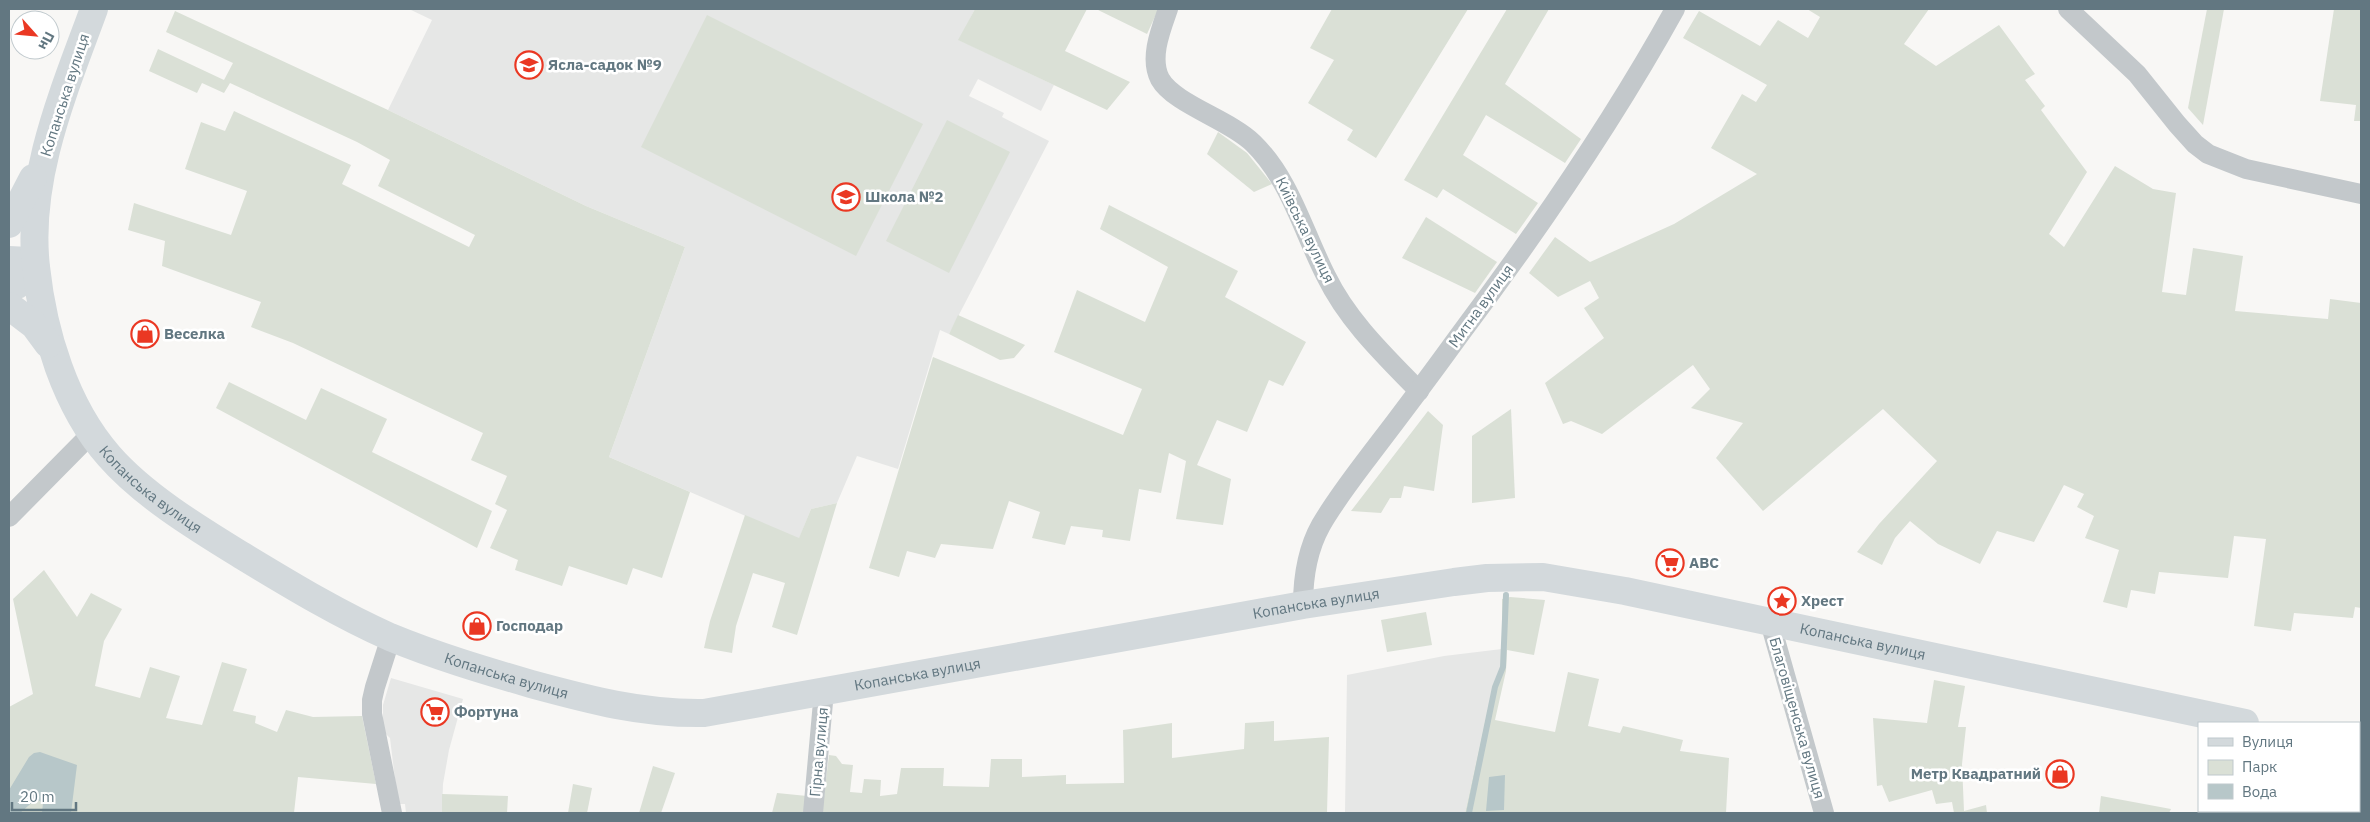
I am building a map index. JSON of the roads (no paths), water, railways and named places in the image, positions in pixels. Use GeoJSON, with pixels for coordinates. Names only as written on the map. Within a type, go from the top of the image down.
{"type":"FeatureCollection","features":[{"type":"Feature","properties":{"kind":"main road","name":"Копанська вулиця"},"geometry":{"type":"LineString","coordinates":[[94,9],[44,156],[35,221],[36,269],[44,313],[55,354],[82,419],[109,456],[153,495],[194,526],[313,597],[391,637],[489,672],[580,698],[631,709],[676,713],[704,713],[771,702],[824,690],[1303,606],[1487,578],[1543,577],[1592,584],[2240,722]]}},
{"type":"Feature","properties":{"kind":"main road"},"geometry":{"type":"LineString","coordinates":[[9,224],[44,156]]}},
{"type":"Feature","properties":{"kind":"main road"},"geometry":{"type":"LineString","coordinates":[[9,260],[28,261],[36,269],[17,285],[9,287]]}},
{"type":"Feature","properties":{"kind":"main road"},"geometry":{"type":"LineString","coordinates":[[9,306],[34,325],[55,354]]}},
{"type":"Feature","properties":{"kind":"street","name":"Київська вулиця"},"geometry":{"type":"LineString","coordinates":[[1168,9],[1156,54],[1158,74],[1161,81],[1178,96],[1238,131],[1264,154],[1287,189],[1325,275],[1339,300],[1366,336],[1419,391]]}},
{"type":"Feature","properties":{"kind":"street","name":"Митна вулиця"},"geometry":{"type":"LineString","coordinates":[[1303,606],[1306,562],[1321,526],[1588,155],[1637,78],[1675,9]]}},
{"type":"Feature","properties":{"kind":"street"},"geometry":{"type":"LineString","coordinates":[[2068,9],[2137,74],[2177,124],[2195,144],[2208,154],[2246,169],[2361,194]]}},
{"type":"Feature","properties":{"kind":"street"},"geometry":{"type":"LineString","coordinates":[[9,517],[92,433]]}},
{"type":"Feature","properties":{"kind":"street","name":"Благовіщенська вулиця"},"geometry":{"type":"LineString","coordinates":[[1770,622],[1824,813]]}},
{"type":"Feature","properties":{"kind":"street"},"geometry":{"type":"LineString","coordinates":[[391,637],[375,686],[372,707],[392,813]]}},
{"type":"Feature","properties":{"kind":"street","name":"Гірна вулиця"},"geometry":{"type":"LineString","coordinates":[[813,813],[824,690]]}},
{"type":"Feature","properties":{"kind":"water"},"geometry":{"type":"Polygon","coordinates":[[[40,752],[77,765],[71,813],[42,813],[43,803],[36,799],[20,813],[9,813],[9,790],[29,757],[34,753],[40,752]]]}},
{"type":"Feature","properties":{"kind":"water"},"geometry":{"type":"Polygon","coordinates":[[[1505,775],[1504,810],[1486,811],[1489,777],[1505,775]]]}},
{"type":"Feature","properties":{"kind":"waterway"},"geometry":{"type":"LineString","coordinates":[[1469,813],[1495,687],[1503,667],[1506,595]]}},
{"type":"Feature","properties":{"kind":"place","name":"Ясла-садок №9"},"geometry":{"type":"Point","coordinates":[529,65]}},
{"type":"Feature","properties":{"kind":"place","name":"Школа №2"},"geometry":{"type":"Point","coordinates":[846,197]}},
{"type":"Feature","properties":{"kind":"place","name":"Веселка"},"geometry":{"type":"Point","coordinates":[145,334]}},
{"type":"Feature","properties":{"kind":"place","name":"ABC"},"geometry":{"type":"Point","coordinates":[1670,563]}},
{"type":"Feature","properties":{"kind":"place","name":"Хрест"},"geometry":{"type":"Point","coordinates":[1782,601]}},
{"type":"Feature","properties":{"kind":"place","name":"Господар"},"geometry":{"type":"Point","coordinates":[477,626]}},
{"type":"Feature","properties":{"kind":"place","name":"Фортуна"},"geometry":{"type":"Point","coordinates":[435,712]}},
{"type":"Feature","properties":{"kind":"place","name":"Метр Квадратний"},"geometry":{"type":"Point","coordinates":[2060,774]}}]}
